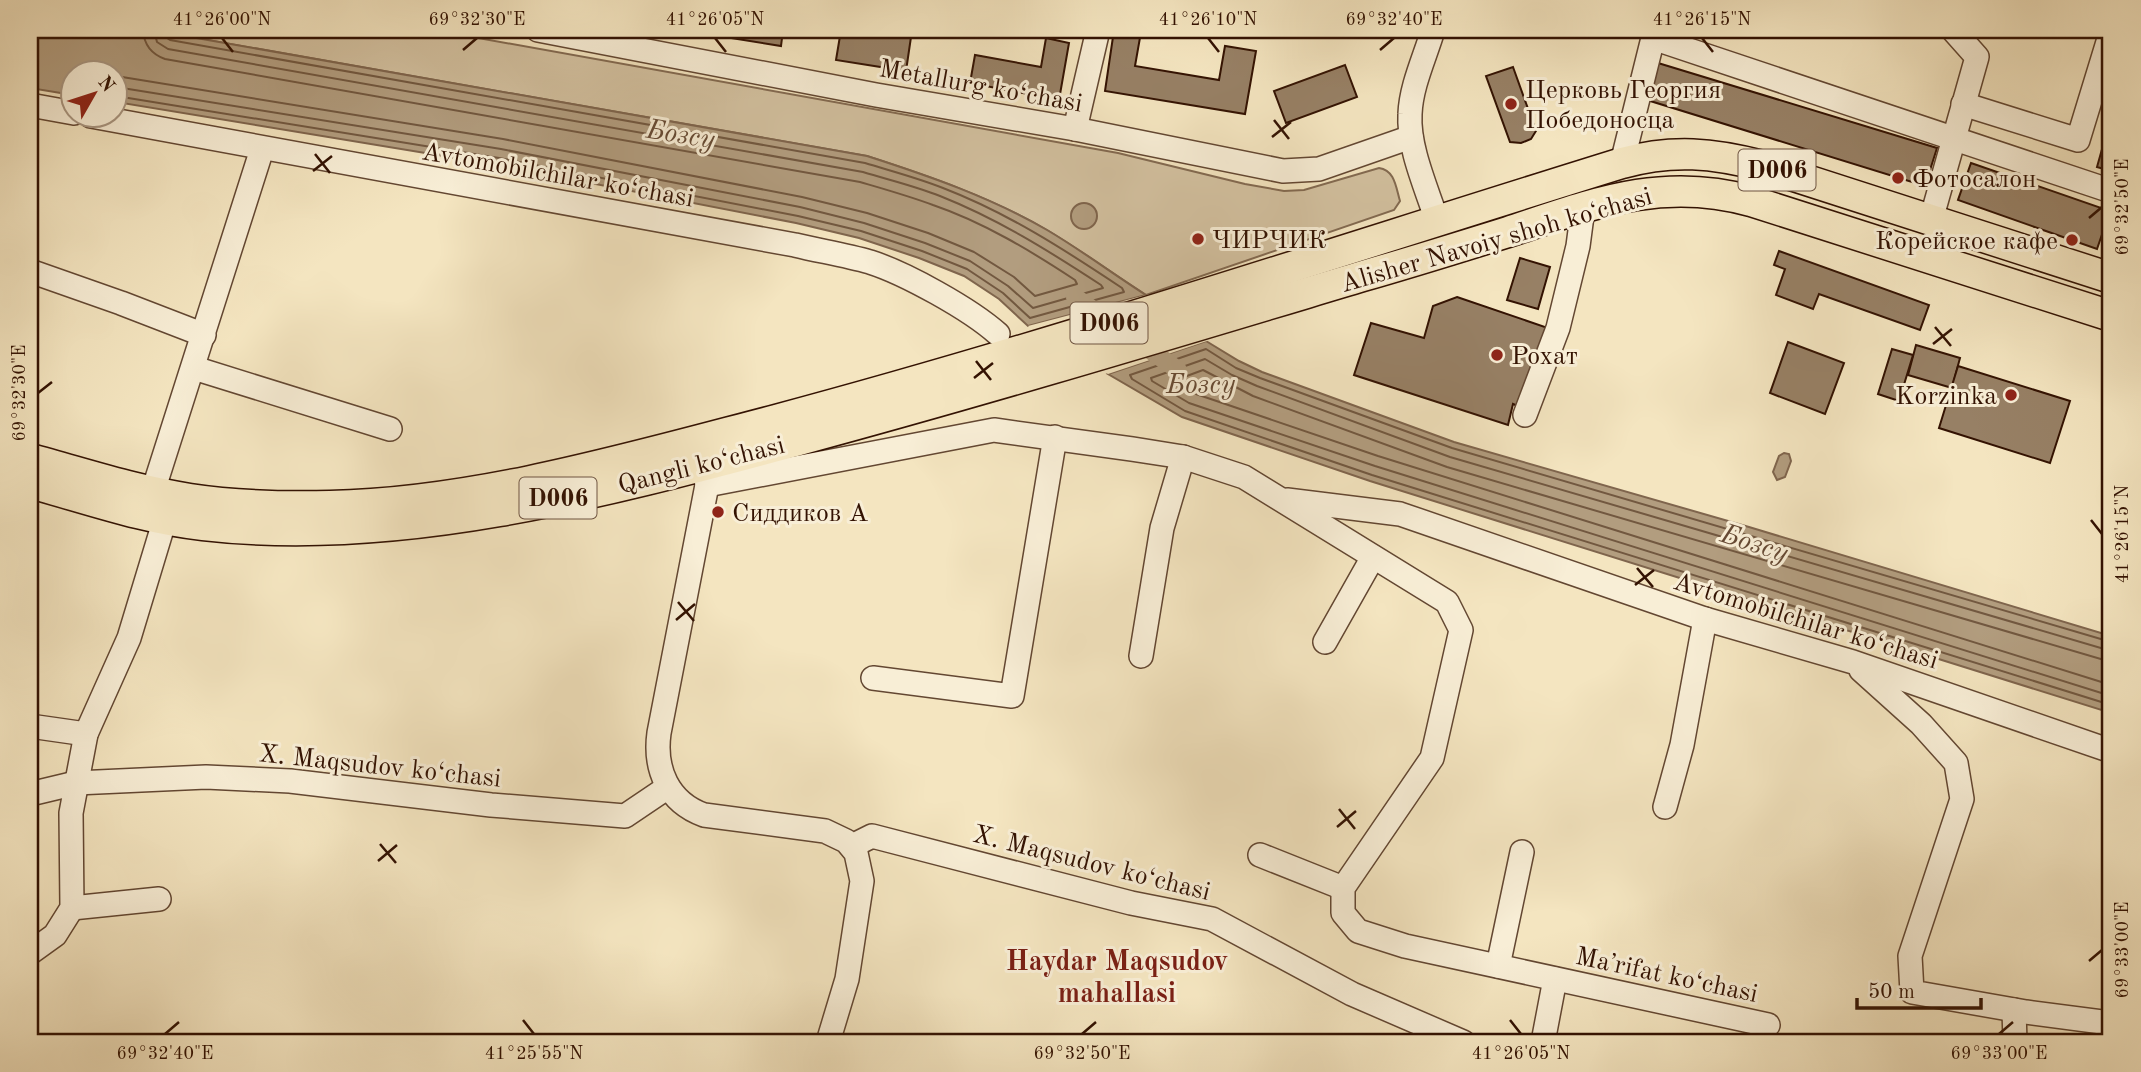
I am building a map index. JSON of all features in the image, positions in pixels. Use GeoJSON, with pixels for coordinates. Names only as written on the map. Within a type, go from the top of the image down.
{"type":"FeatureCollection","features":[{"type":"Feature","properties":{"kind":"main road","name":"Alisher Navoiy shoh koʻchasi"},"geometry":{"type":"LineString","coordinates":[[1046,342],[1622,163],[1671,153],[1735,159],[2111,278]]}},
{"type":"Feature","properties":{"kind":"main road","name":"Alisher Navoiy shoh koʻchasi"},"geometry":{"type":"LineString","coordinates":[[1077,362],[1583,208],[1652,192],[1686,190],[1727,194],[2111,316]]}},
{"type":"Feature","properties":{"kind":"main road"},"geometry":{"type":"LineString","coordinates":[[1437,221],[1447,251]]}},
{"type":"Feature","properties":{"kind":"main road","name":"Qangli ko‘chasi"},"geometry":{"type":"LineString","coordinates":[[30,459],[190,499],[257,505],[327,506],[396,502],[566,472],[703,464],[908,385],[1046,342]]}},
{"type":"Feature","properties":{"kind":"main road","name":"Qangli ko‘chasi"},"geometry":{"type":"LineString","coordinates":[[30,483],[165,519],[201,525],[289,530],[403,525],[570,496],[703,464],[954,398],[1077,362]]}},
{"type":"Feature","properties":{"kind":"street","name":"Metallurg ko‘chasi"},"geometry":{"type":"LineString","coordinates":[[538,30],[1075,130],[1272,170],[1295,172],[1319,169],[1411,137]]}},
{"type":"Feature","properties":{"kind":"street"},"geometry":{"type":"LineString","coordinates":[[1075,130],[1098,30]]}},
{"type":"Feature","properties":{"kind":"street"},"geometry":{"type":"LineString","coordinates":[[1433,30],[1411,100],[1411,137],[1437,221]]}},
{"type":"Feature","properties":{"kind":"street"},"geometry":{"type":"LineString","coordinates":[[1931,220],[1977,57],[1953,30]]}},
{"type":"Feature","properties":{"kind":"street"},"geometry":{"type":"LineString","coordinates":[[1963,104],[2078,140],[2111,32]]}},
{"type":"Feature","properties":{"kind":"street"},"geometry":{"type":"LineString","coordinates":[[1622,163],[1654,34],[2111,191]]}},
{"type":"Feature","properties":{"kind":"street"},"geometry":{"type":"LineString","coordinates":[[30,105],[60,110]]}},
{"type":"Feature","properties":{"kind":"street","name":"Avtomobilchilar ko‘chasi"},"geometry":{"type":"LineString","coordinates":[[130,124],[795,245],[872,263],[914,281],[972,313],[998,334]]}},
{"type":"Feature","properties":{"kind":"street"},"geometry":{"type":"LineString","coordinates":[[153,491],[262,149]]}},
{"type":"Feature","properties":{"kind":"street"},"geometry":{"type":"LineString","coordinates":[[1525,415],[1558,328],[1578,246],[1583,208]]}},
{"type":"Feature","properties":{"kind":"street"},"geometry":{"type":"LineString","coordinates":[[30,271],[204,335]]}},
{"type":"Feature","properties":{"kind":"street"},"geometry":{"type":"LineString","coordinates":[[194,368],[390,429]]}},
{"type":"Feature","properties":{"kind":"street","name":"Qangli ko‘chasi"},"geometry":{"type":"LineString","coordinates":[[703,464],[994,430],[1183,457]]}},
{"type":"Feature","properties":{"kind":"street"},"geometry":{"type":"LineString","coordinates":[[873,678],[1012,696],[1055,437]]}},
{"type":"Feature","properties":{"kind":"street"},"geometry":{"type":"LineString","coordinates":[[1141,656],[1162,528],[1183,457],[1244,477],[1447,602],[1461,630],[1432,758],[1343,888],[1260,856]]}},
{"type":"Feature","properties":{"kind":"street"},"geometry":{"type":"LineString","coordinates":[[703,464],[658,744],[660,769],[668,787],[679,802],[690,810],[704,815],[825,831],[852,846],[860,861],[862,881],[847,979],[828,1042]]}},
{"type":"Feature","properties":{"kind":"street","name":"Avtomobilchilar ko‘chasi"},"geometry":{"type":"LineString","coordinates":[[1281,499],[1400,513],[1704,620],[1853,662],[2111,751]]}},
{"type":"Feature","properties":{"kind":"street"},"geometry":{"type":"LineString","coordinates":[[30,953],[55,935],[72,908],[71,813],[86,734],[129,638],[165,519]]}},
{"type":"Feature","properties":{"kind":"street"},"geometry":{"type":"LineString","coordinates":[[1325,642],[1373,556]]}},
{"type":"Feature","properties":{"kind":"street"},"geometry":{"type":"LineString","coordinates":[[1665,807],[1682,745],[1704,620]]}},
{"type":"Feature","properties":{"kind":"street"},"geometry":{"type":"LineString","coordinates":[[1853,662],[1921,724],[1956,763],[1962,799],[1910,956],[1912,992],[2102,1022]]}},
{"type":"Feature","properties":{"kind":"street"},"geometry":{"type":"LineString","coordinates":[[30,726],[86,734]]}},
{"type":"Feature","properties":{"kind":"street","name":"X. Maqsudov ko‘chasi"},"geometry":{"type":"LineString","coordinates":[[30,794],[76,783],[206,777],[290,780],[491,806],[625,816],[668,787]]}},
{"type":"Feature","properties":{"kind":"street","name":"X. Maqsudov ko‘chasi"},"geometry":{"type":"LineString","coordinates":[[852,846],[872,836],[1131,903],[1212,919],[1352,994],[1463,1042]]}},
{"type":"Feature","properties":{"kind":"street"},"geometry":{"type":"LineString","coordinates":[[1498,966],[1522,852]]}},
{"type":"Feature","properties":{"kind":"street","name":"Maʼrifat ko‘chasi"},"geometry":{"type":"LineString","coordinates":[[1343,888],[1343,913],[1358,931],[1405,946],[1768,1025]]}},
{"type":"Feature","properties":{"kind":"street"},"geometry":{"type":"LineString","coordinates":[[72,908],[159,899]]}},
{"type":"Feature","properties":{"kind":"street","name":"Maʼrifat ko‘chasi"},"geometry":{"type":"LineString","coordinates":[[1543,1042],[1555,979]]}},
{"type":"Feature","properties":{"kind":"street"},"geometry":{"type":"LineString","coordinates":[[2014,1010],[2015,1042]]}},
{"type":"Feature","properties":{"kind":"shaded area"},"geometry":{"type":"Polygon","coordinates":[[[151,30],[434,30],[1118,153],[1284,191],[1304,190],[1379,168],[1392,176],[1400,201],[1394,210],[1146,295],[1047,230],[1004,207],[959,188],[867,156],[151,30]]]}},
{"type":"Feature","properties":{"kind":"water"},"geometry":{"type":"Polygon","coordinates":[[[30,30],[151,30],[867,156],[959,188],[1004,207],[1047,230],[1146,295],[1028,326],[999,299],[964,276],[859,238],[796,223],[498,165],[130,104],[130,60],[60,60],[60,93],[30,88],[30,30]]]}},
{"type":"Feature","properties":{"kind":"water"},"geometry":{"type":"Polygon","coordinates":[[[1084,203],[1094,206],[1097,216],[1094,226],[1084,229],[1074,226],[1071,216],[1074,206],[1084,203]]]}},
{"type":"Feature","properties":{"kind":"water","name":"Бозсу"},"geometry":{"type":"Polygon","coordinates":[[[1206,341],[1262,372],[1454,442],[2111,636],[2111,713],[1370,481],[1182,417],[1108,374],[1206,341]]]}},
{"type":"Feature","properties":{"kind":"water"},"geometry":{"type":"Polygon","coordinates":[[[1789,454],[1791,461],[1785,477],[1777,480],[1773,472],[1779,456],[1789,454]]]}},
{"type":"Feature","properties":{"kind":"pier"},"geometry":{"type":"Polygon","coordinates":[[[1150,294],[1147,299],[1031,329],[1028,326],[1150,294]]]}},
{"type":"Feature","properties":{"kind":"pier"},"geometry":{"type":"Polygon","coordinates":[[[1205,338],[1210,340],[1108,374],[1105,372],[1205,338]]]}},
{"type":"Feature","properties":{"kind":"building"},"geometry":{"type":"Polygon","coordinates":[[[681,30],[783,30],[781,46],[681,30]]]}},
{"type":"Feature","properties":{"kind":"building"},"geometry":{"type":"Polygon","coordinates":[[[841,30],[911,37],[906,71],[836,60],[841,30]]]}},
{"type":"Feature","properties":{"kind":"building"},"geometry":{"type":"Polygon","coordinates":[[[1114,30],[1141,32],[1135,66],[1219,80],[1225,46],[1256,51],[1245,114],[1105,91],[1114,30]]]}},
{"type":"Feature","properties":{"kind":"building"},"geometry":{"type":"Polygon","coordinates":[[[2069,30],[2098,30],[2096,38],[2069,30]]]}},
{"type":"Feature","properties":{"kind":"building"},"geometry":{"type":"Polygon","coordinates":[[[1046,38],[1069,43],[1059,100],[970,83],[975,55],[1041,67],[1046,38]]]}},
{"type":"Feature","properties":{"kind":"building"},"geometry":{"type":"Polygon","coordinates":[[[1658,63],[1937,148],[1925,186],[1647,100],[1658,63]]]}},
{"type":"Feature","properties":{"kind":"building"},"geometry":{"type":"Polygon","coordinates":[[[1345,65],[1357,97],[1286,123],[1274,91],[1345,65]]]}},
{"type":"Feature","properties":{"kind":"building","name":"Церковь Георгия Победоносца"},"geometry":{"type":"Polygon","coordinates":[[[1513,67],[1536,131],[1531,139],[1521,143],[1510,142],[1486,76],[1513,67]]]}},
{"type":"Feature","properties":{"kind":"building"},"geometry":{"type":"Polygon","coordinates":[[[2111,117],[2111,171],[2097,167],[2111,117]]]}},
{"type":"Feature","properties":{"kind":"building"},"geometry":{"type":"Polygon","coordinates":[[[1971,163],[2110,211],[2097,249],[1958,200],[1971,163]]]}},
{"type":"Feature","properties":{"kind":"building"},"geometry":{"type":"Polygon","coordinates":[[[1779,251],[1929,305],[1920,330],[1819,294],[1813,309],[1776,295],[1785,269],[1774,265],[1779,251]]]}},
{"type":"Feature","properties":{"kind":"building"},"geometry":{"type":"Polygon","coordinates":[[[1520,258],[1550,267],[1538,309],[1507,300],[1520,258]]]}},
{"type":"Feature","properties":{"kind":"building"},"geometry":{"type":"Polygon","coordinates":[[[1457,297],[1548,328],[1520,407],[1513,404],[1508,425],[1354,375],[1371,323],[1424,338],[1433,306],[1457,297]]]}},
{"type":"Feature","properties":{"kind":"building"},"geometry":{"type":"Polygon","coordinates":[[[1788,342],[1844,363],[1825,414],[1770,393],[1788,342]]]}},
{"type":"Feature","properties":{"kind":"building"},"geometry":{"type":"Polygon","coordinates":[[[1916,345],[1960,358],[1952,388],[1908,375],[1916,345]]]}},
{"type":"Feature","properties":{"kind":"building"},"geometry":{"type":"Polygon","coordinates":[[[1892,349],[1913,355],[1899,401],[1878,394],[1892,349]]]}},
{"type":"Feature","properties":{"kind":"building"},"geometry":{"type":"Polygon","coordinates":[[[1958,366],[2070,401],[2050,463],[1939,428],[1958,366]]]}},
{"type":"Feature","properties":{"kind":"waterway","name":"Бозсу"},"geometry":{"type":"LineString","coordinates":[[1075,297],[1178,370]]}},
{"type":"Feature","properties":{"kind":"place","name":"Церковь Георгия Победоносца"},"geometry":{"type":"Point","coordinates":[1511,104]}},
{"type":"Feature","properties":{"kind":"place","name":"Фотосалон"},"geometry":{"type":"Point","coordinates":[1898,178]}},
{"type":"Feature","properties":{"kind":"place","name":"ЧИРЧИК"},"geometry":{"type":"Point","coordinates":[1198,239]}},
{"type":"Feature","properties":{"kind":"place","name":"Корейское кафе"},"geometry":{"type":"Point","coordinates":[2072,240]}},
{"type":"Feature","properties":{"kind":"place","name":"Рохат"},"geometry":{"type":"Point","coordinates":[1497,355]}},
{"type":"Feature","properties":{"kind":"place","name":"Korzinka"},"geometry":{"type":"Point","coordinates":[2011,395]}},
{"type":"Feature","properties":{"kind":"place","name":"Сиддиков А"},"geometry":{"type":"Point","coordinates":[718,512]}},
{"type":"Feature","properties":{"kind":"district","name":"Haydar Maqsudov mahallasi"},"geometry":{"type":"Point","coordinates":[1117,976]}}]}
